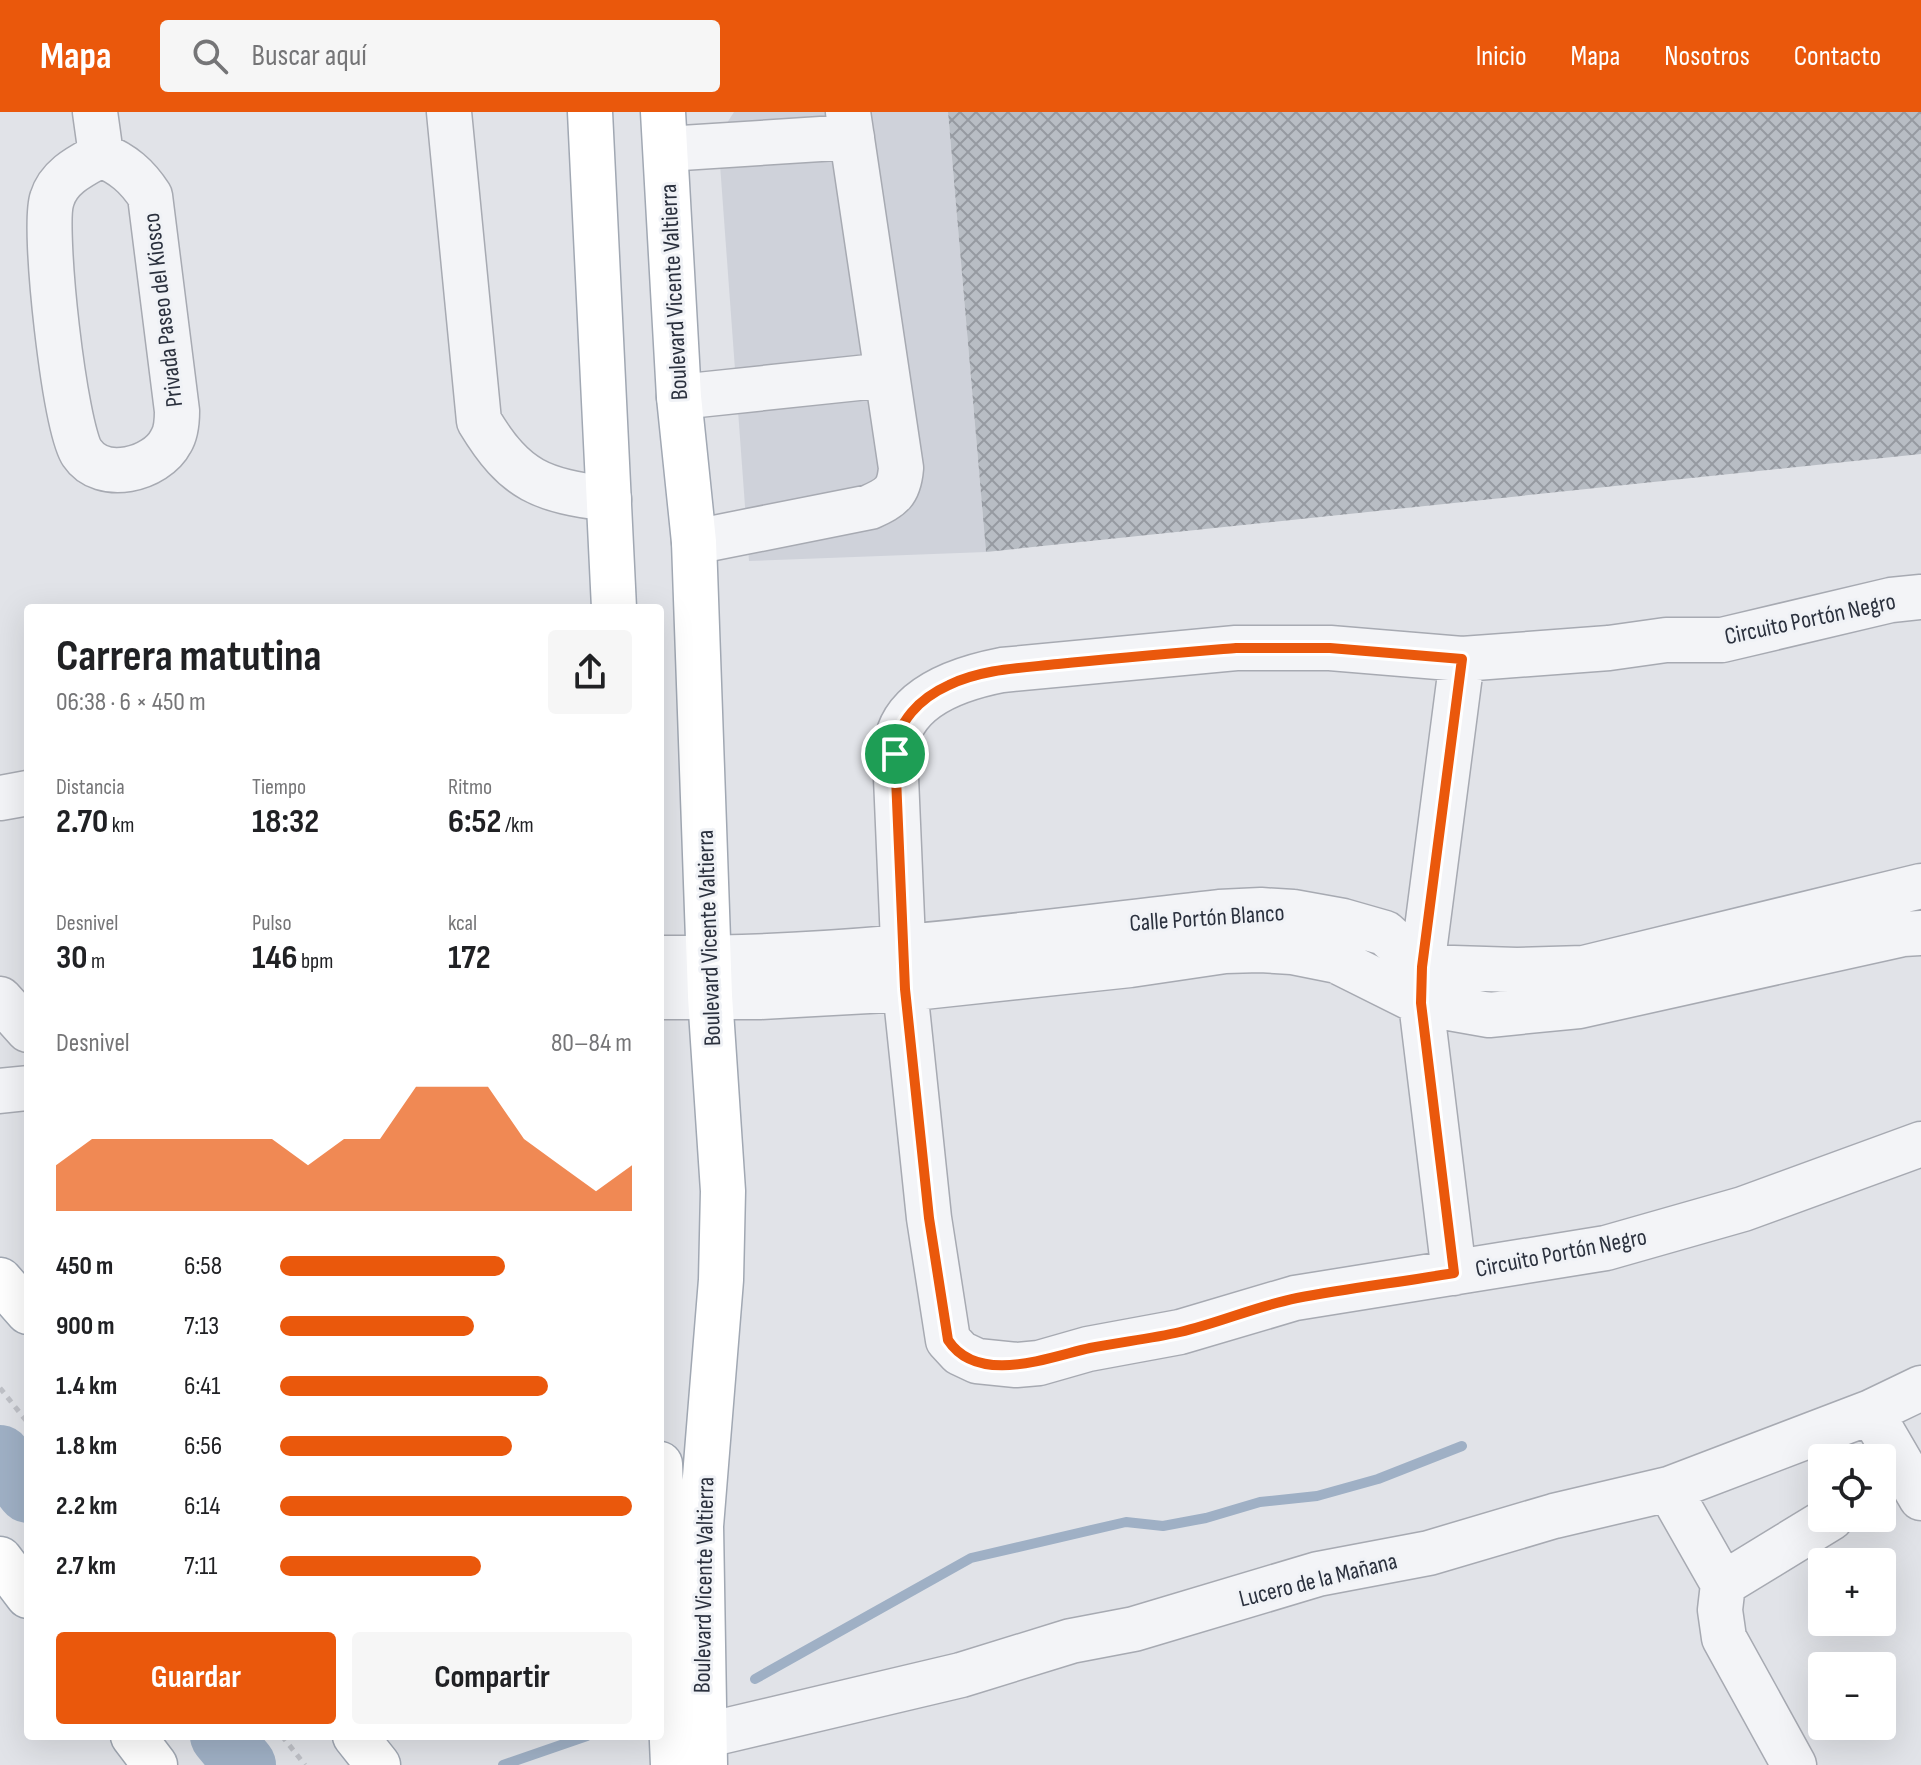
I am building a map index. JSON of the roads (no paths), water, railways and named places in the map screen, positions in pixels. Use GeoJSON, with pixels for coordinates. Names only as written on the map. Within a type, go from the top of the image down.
{"type":"FeatureCollection","features":[{"type":"Feature","properties":{"kind":"main road"},"geometry":{"type":"LineString","coordinates":[[590,112],[614,604]]}},
{"type":"Feature","properties":{"kind":"main road","name":"Boulevard Vicente Valtierra"},"geometry":{"type":"LineString","coordinates":[[667,126],[679,397],[694,542],[710,977],[723,1191],[721,1280],[701,1526],[694,1755]]}},
{"type":"Feature","properties":{"kind":"main road"},"geometry":{"type":"LineString","coordinates":[[0,1280],[24,1307]]}},
{"type":"Feature","properties":{"kind":"main road","name":"Boulevard Vicente Valtierra"},"geometry":{"type":"LineString","coordinates":[[664,1498],[694,1755]]}},
{"type":"Feature","properties":{"kind":"main road"},"geometry":{"type":"LineString","coordinates":[[0,1559],[24,1591]]}},
{"type":"Feature","properties":{"kind":"main road"},"geometry":{"type":"LineString","coordinates":[[136,1740],[155,1765]]}},
{"type":"Feature","properties":{"kind":"main road"},"geometry":{"type":"LineString","coordinates":[[358,1740],[378,1765]]}},
{"type":"Feature","properties":{"kind":"street"},"geometry":{"type":"LineString","coordinates":[[95,112],[101,155]]}},
{"type":"Feature","properties":{"kind":"street"},"geometry":{"type":"LineString","coordinates":[[449,112],[479,421],[509,463],[527,478],[553,490],[609,499]]}},
{"type":"Feature","properties":{"kind":"street"},"geometry":{"type":"LineString","coordinates":[[667,126],[850,125],[901,468],[898,488],[892,495],[870,507],[694,542]]}},
{"type":"Feature","properties":{"kind":"street","name":"Privada Paseo del Kiosco"},"geometry":{"type":"LineString","coordinates":[[101,155],[127,169],[140,180],[150,196],[177,411],[171,442],[149,462],[121,470],[107,470],[94,465],[78,447],[65,391],[52,282],[50,201],[65,177],[101,155]]}},
{"type":"Feature","properties":{"kind":"street"},"geometry":{"type":"LineString","coordinates":[[679,397],[887,375]]}},
{"type":"Feature","properties":{"kind":"street","name":"Circuito Portón Negro"},"geometry":{"type":"LineString","coordinates":[[1921,597],[1891,600],[1722,640],[1666,640],[1609,648],[1462,659],[1330,648],[1236,648],[1002,670],[950,684],[930,695],[906,718],[895,745],[904,968],[929,1218],[945,1332],[951,1345],[967,1357],[992,1364],[1039,1363],[1088,1349],[1180,1332],[1295,1298],[1606,1248],[1743,1209],[1921,1144]]}},
{"type":"Feature","properties":{"kind":"street"},"geometry":{"type":"LineString","coordinates":[[1454,1273],[1421,985],[1462,659]]}},
{"type":"Feature","properties":{"kind":"street"},"geometry":{"type":"LineString","coordinates":[[0,798],[24,794]]}},
{"type":"Feature","properties":{"kind":"street","name":"Calle Portón Blanco"},"geometry":{"type":"LineString","coordinates":[[1421,985],[1517,970],[1584,968],[1921,886]]}},
{"type":"Feature","properties":{"kind":"street","name":"Calle Portón Blanco"},"geometry":{"type":"LineString","coordinates":[[664,960],[710,977],[790,996],[904,968],[1130,965],[1225,951],[1292,952],[1337,961],[1421,985],[1489,1015],[1579,1006],[1903,934],[1921,933]]}},
{"type":"Feature","properties":{"kind":"street","name":"Calle Portón Blanco"},"geometry":{"type":"LineString","coordinates":[[664,995],[710,977]]}},
{"type":"Feature","properties":{"kind":"street"},"geometry":{"type":"LineString","coordinates":[[0,999],[24,1026]]}},
{"type":"Feature","properties":{"kind":"street"},"geometry":{"type":"LineString","coordinates":[[0,1040],[24,1037]]}},
{"type":"Feature","properties":{"kind":"street"},"geometry":{"type":"LineString","coordinates":[[0,1091],[24,1088]]}},
{"type":"Feature","properties":{"kind":"street","name":"Lucero de la Mañana"},"geometry":{"type":"LineString","coordinates":[[694,1755],[1071,1641],[1134,1629],[1318,1574],[1429,1553],[1554,1516],[1669,1489],[1871,1412],[1921,1388]]}},
{"type":"Feature","properties":{"kind":"street"},"geometry":{"type":"LineString","coordinates":[[1871,1412],[1902,1486]]}},
{"type":"Feature","properties":{"kind":"street"},"geometry":{"type":"LineString","coordinates":[[1669,1489],[1723,1584],[1720,1610],[1724,1638],[1794,1765]]}},
{"type":"Feature","properties":{"kind":"street"},"geometry":{"type":"LineString","coordinates":[[1723,1584],[1808,1532]]}},
{"type":"Feature","properties":{"kind":"waterway"},"geometry":{"type":"LineString","coordinates":[[755,1679],[971,1558],[1126,1522],[1163,1526],[1206,1518],[1260,1502],[1317,1496],[1378,1479],[1462,1446]]}},
{"type":"Feature","properties":{"kind":"waterway"},"geometry":{"type":"LineString","coordinates":[[0,1456],[24,1487]]}},
{"type":"Feature","properties":{"kind":"waterway"},"geometry":{"type":"LineString","coordinates":[[224,1740],[245,1765]]}},
{"type":"Feature","properties":{"kind":"waterway"},"geometry":{"type":"LineString","coordinates":[[503,1765],[575,1740]]}}]}
